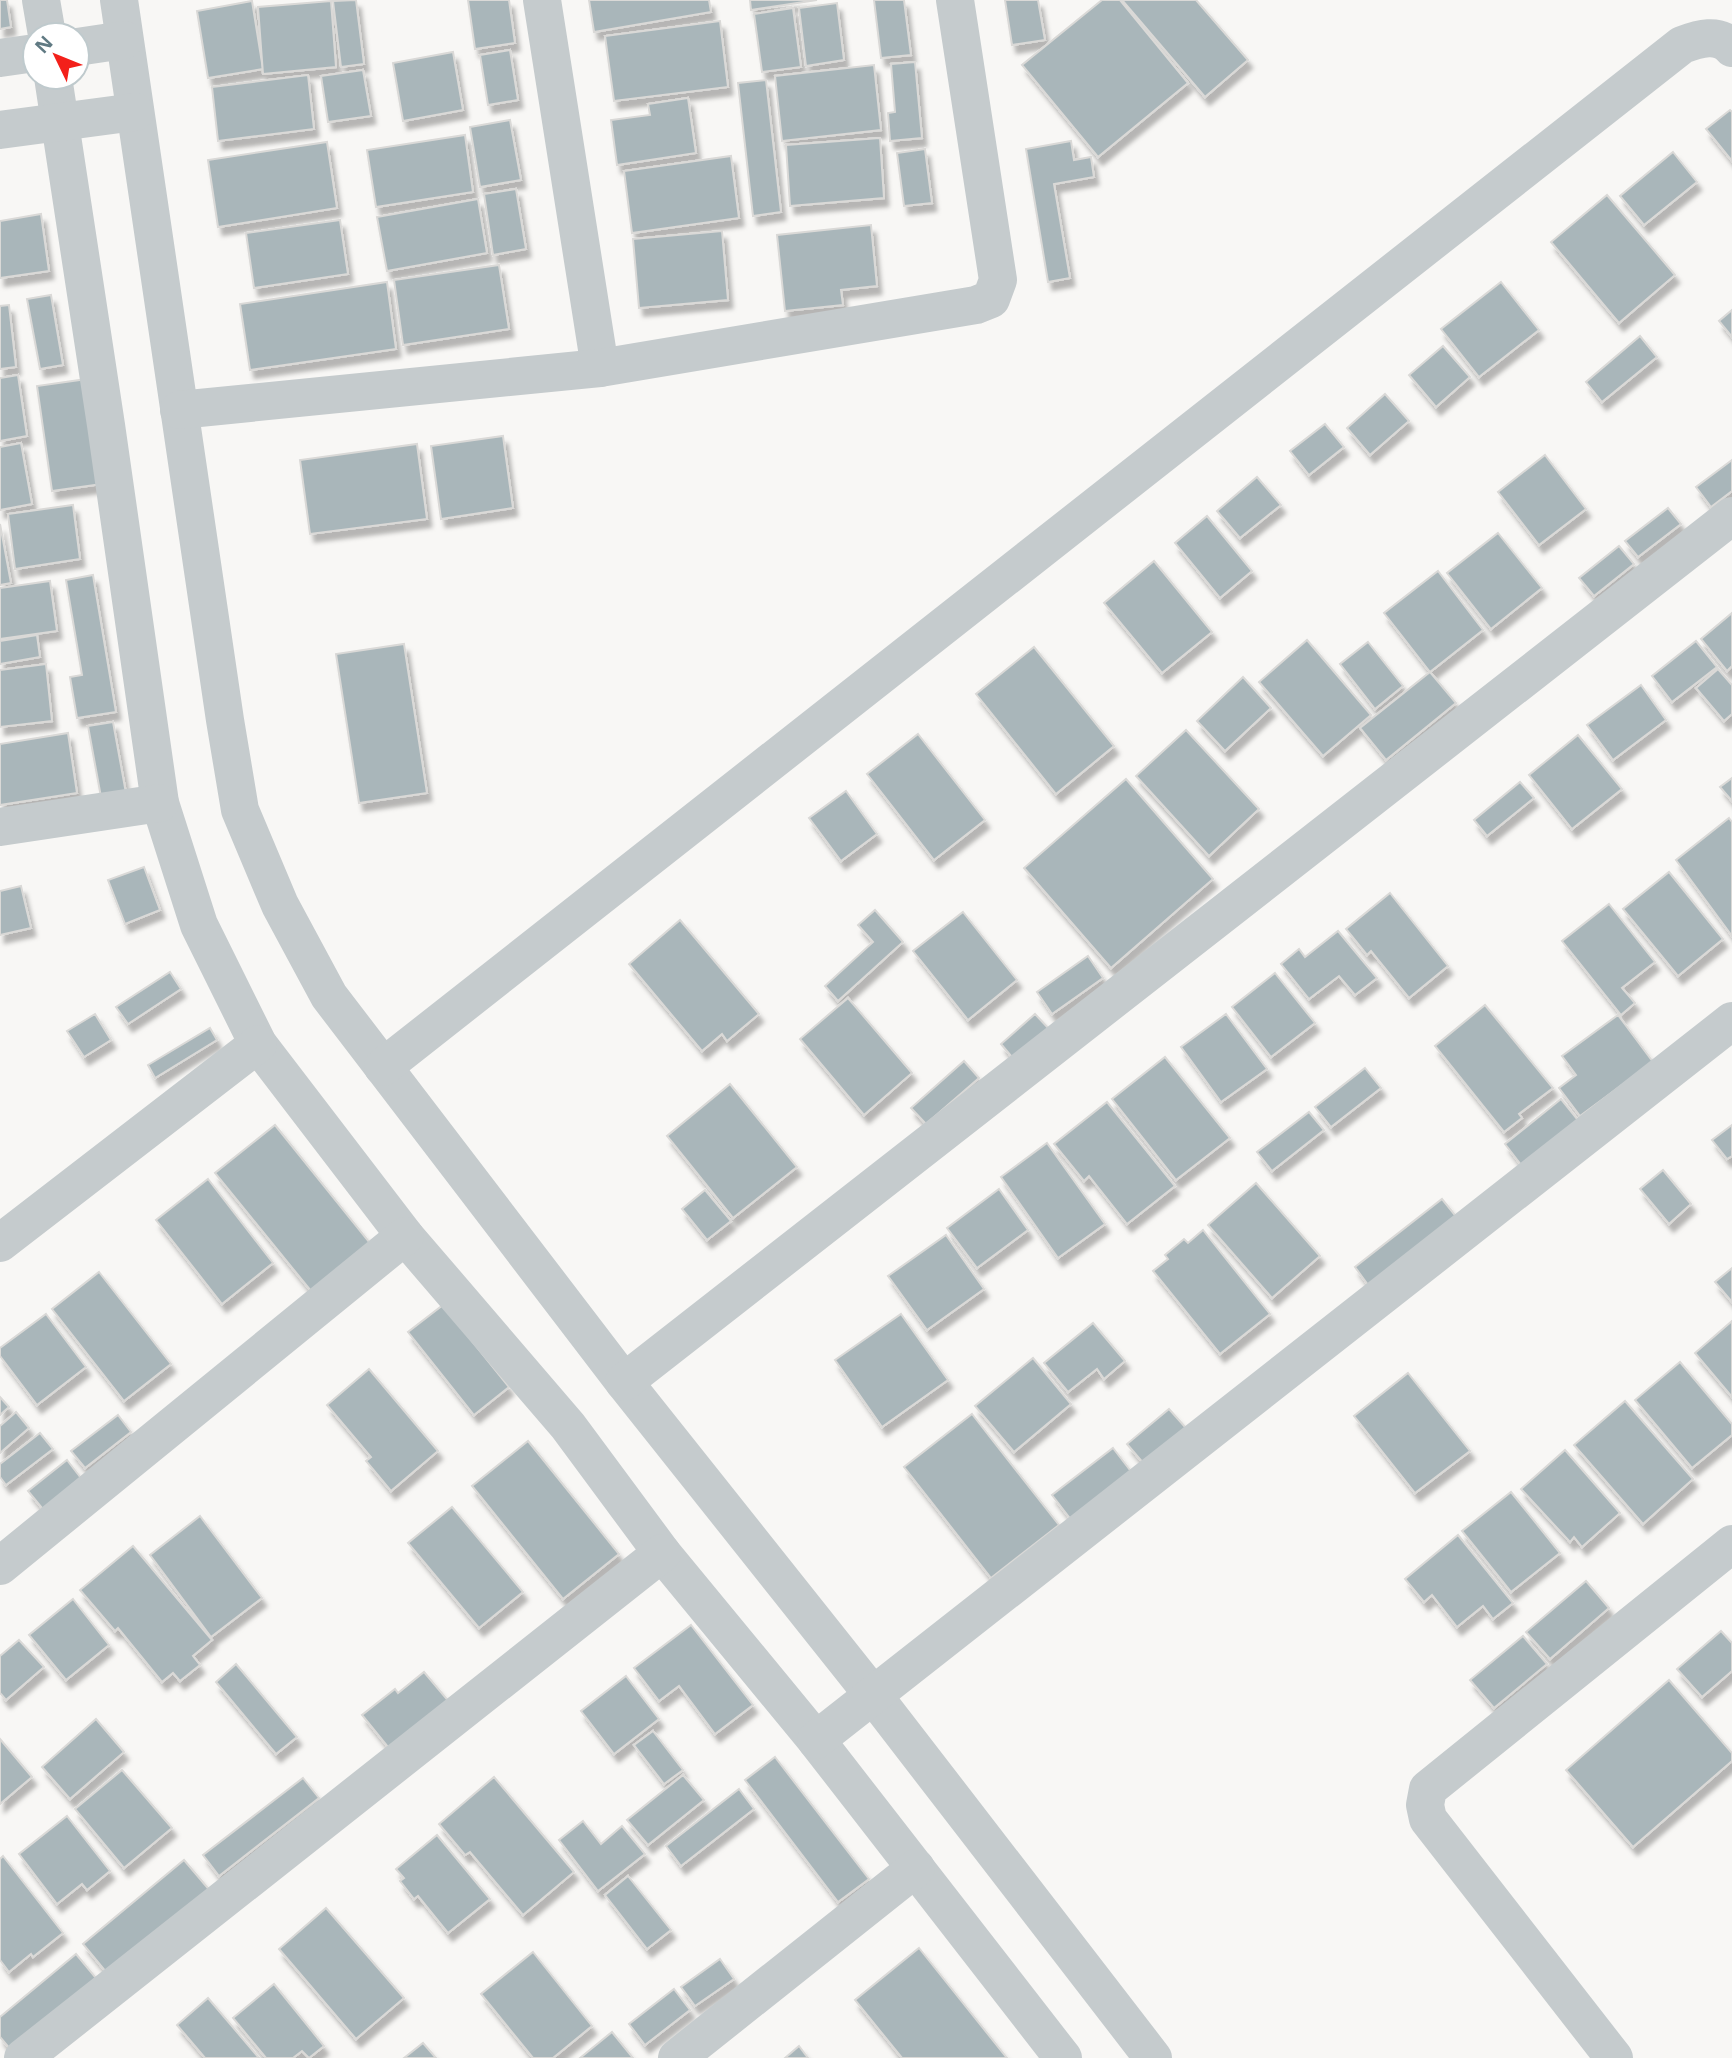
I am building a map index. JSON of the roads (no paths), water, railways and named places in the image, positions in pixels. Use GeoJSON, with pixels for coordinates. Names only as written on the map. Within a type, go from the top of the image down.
{"type":"FeatureCollection","features":[{"type":"Feature","properties":{"kind":"street"},"geometry":{"type":"LineString","coordinates":[[41,0],[45,21]]}},
{"type":"Feature","properties":{"kind":"street"},"geometry":{"type":"LineString","coordinates":[[118,0],[240,810],[281,905],[328,996],[624,1382],[873,1695],[1153,2058]]}},
{"type":"Feature","properties":{"kind":"street"},"geometry":{"type":"LineString","coordinates":[[542,0],[600,368]]}},
{"type":"Feature","properties":{"kind":"street"},"geometry":{"type":"LineString","coordinates":[[179,410],[600,368],[976,305],[990,299],[998,280],[955,0]]}},
{"type":"Feature","properties":{"kind":"street"},"geometry":{"type":"LineString","coordinates":[[383,1067],[1682,45],[1703,37],[1727,43],[1732,48]]}},
{"type":"Feature","properties":{"kind":"street"},"geometry":{"type":"LineString","coordinates":[[91,45],[124,40]]}},
{"type":"Feature","properties":{"kind":"street"},"geometry":{"type":"LineString","coordinates":[[0,58],[21,55]]}},
{"type":"Feature","properties":{"kind":"street"},"geometry":{"type":"LineString","coordinates":[[55,91],[160,803],[199,925],[258,1044],[405,1236],[568,1426],[662,1553],[816,1740],[1063,2058]]}},
{"type":"Feature","properties":{"kind":"street"},"geometry":{"type":"LineString","coordinates":[[0,130],[135,112]]}},
{"type":"Feature","properties":{"kind":"street"},"geometry":{"type":"LineString","coordinates":[[624,1382],[1732,516]]}},
{"type":"Feature","properties":{"kind":"street"},"geometry":{"type":"LineString","coordinates":[[0,827],[160,803]]}},
{"type":"Feature","properties":{"kind":"street"},"geometry":{"type":"LineString","coordinates":[[816,1740],[1732,1021]]}},
{"type":"Feature","properties":{"kind":"street"},"geometry":{"type":"LineString","coordinates":[[0,1242],[258,1044]]}},
{"type":"Feature","properties":{"kind":"street"},"geometry":{"type":"LineString","coordinates":[[0,1566],[405,1236]]}},
{"type":"Feature","properties":{"kind":"street"},"geometry":{"type":"LineString","coordinates":[[1614,2058],[1428,1819],[1426,1797],[1428,1789],[1732,1544]]}},
{"type":"Feature","properties":{"kind":"street"},"geometry":{"type":"LineString","coordinates":[[23,2058],[662,1553]]}},
{"type":"Feature","properties":{"kind":"street"},"geometry":{"type":"LineString","coordinates":[[677,2058],[916,1868]]}}]}
